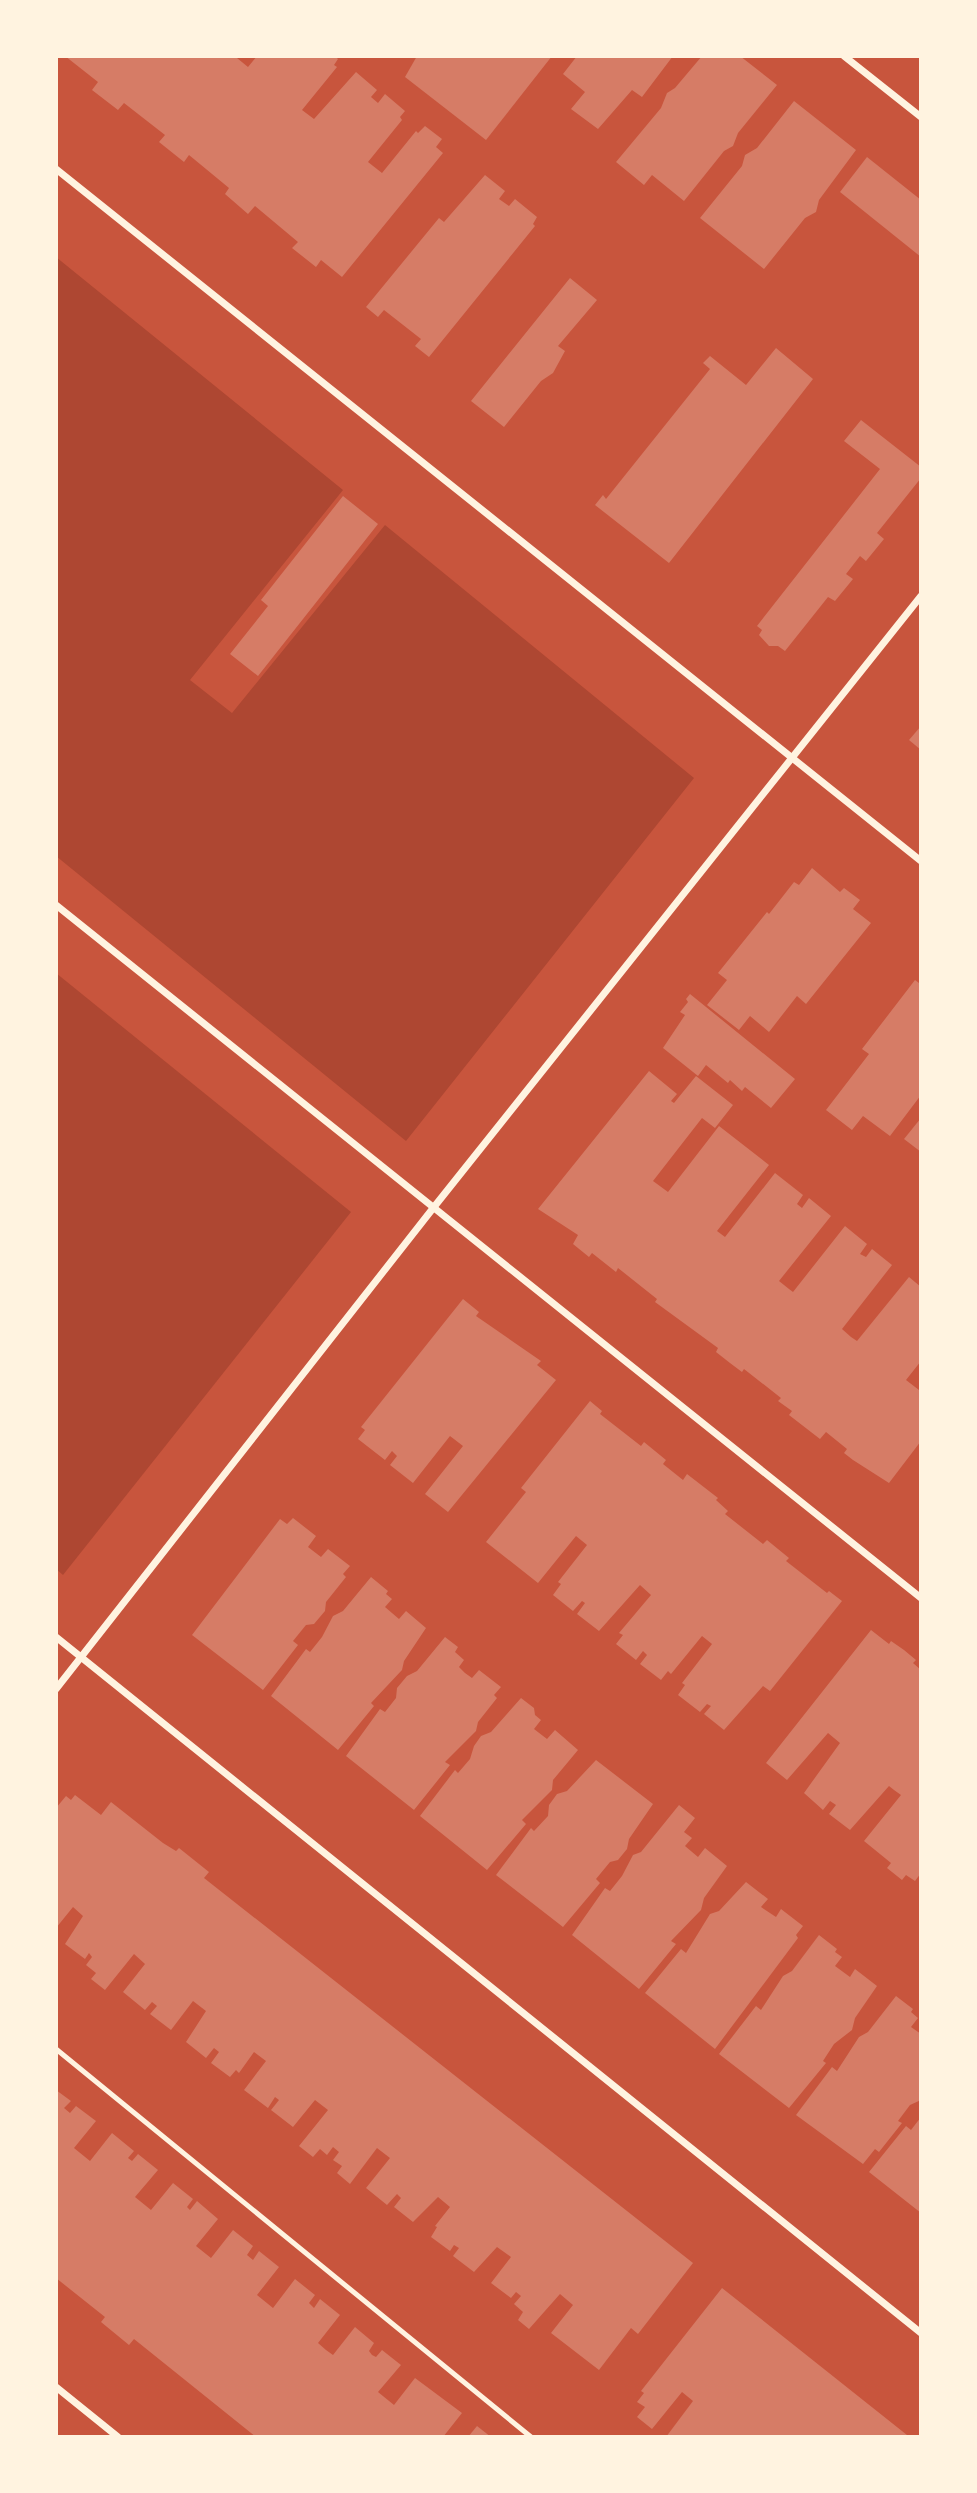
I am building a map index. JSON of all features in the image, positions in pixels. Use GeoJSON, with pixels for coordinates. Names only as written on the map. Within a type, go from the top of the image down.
{"type":"FeatureCollection","features":[{"type":"Feature","properties":{"kind":"street"},"geometry":{"type":"LineString","coordinates":[[844,56],[921,117]]}},
{"type":"Feature","properties":{"kind":"street"},"geometry":{"type":"LineString","coordinates":[[56,169],[921,861]]}},
{"type":"Feature","properties":{"kind":"street"},"geometry":{"type":"LineString","coordinates":[[56,1689],[434,1207],[921,596]]}},
{"type":"Feature","properties":{"kind":"street"},"geometry":{"type":"LineString","coordinates":[[56,905],[921,1598]]}},
{"type":"Feature","properties":{"kind":"street"},"geometry":{"type":"LineString","coordinates":[[56,1637],[921,2333]]}},
{"type":"Feature","properties":{"kind":"street"},"geometry":{"type":"LineString","coordinates":[[56,2387],[118,2437]]}},
{"type":"Feature","properties":{"kind":"lane"},"geometry":{"type":"LineString","coordinates":[[56,2049],[531,2437]]}},
{"type":"Feature","properties":{"kind":"shaded area"},"geometry":{"type":"Polygon","coordinates":[[[56,257],[343,490],[190,680],[232,713],[385,525],[694,778],[406,1141],[56,856],[56,257]]]}},
{"type":"Feature","properties":{"kind":"shaded area"},"geometry":{"type":"Polygon","coordinates":[[[56,973],[351,1212],[63,1575],[56,1569],[56,973]]]}},
{"type":"Feature","properties":{"kind":"building"},"geometry":{"type":"Polygon","coordinates":[[[65,56],[238,56],[248,67],[257,56],[335,56],[338,59],[334,65],[337,67],[302,110],[314,119],[356,72],[377,90],[371,97],[378,103],[385,94],[405,111],[400,117],[402,120],[368,162],[382,173],[416,131],[418,133],[425,126],[442,139],[436,147],[443,153],[342,277],[321,260],[316,267],[292,248],[298,242],[255,206],[248,214],[225,194],[229,188],[189,155],[184,162],[159,142],[165,135],[124,103],[118,110],[92,90],[98,82],[65,56]]]}},
{"type":"Feature","properties":{"kind":"building"},"geometry":{"type":"Polygon","coordinates":[[[417,56],[552,56],[486,140],[405,77],[417,56]]]}},
{"type":"Feature","properties":{"kind":"building"},"geometry":{"type":"Polygon","coordinates":[[[577,56],[673,56],[642,97],[632,90],[598,129],[571,109],[585,92],[563,74],[577,56]]]}},
{"type":"Feature","properties":{"kind":"building"},"geometry":{"type":"Polygon","coordinates":[[[702,56],[740,56],[777,85],[738,133],[733,146],[724,151],[684,201],[652,175],[644,185],[616,162],[661,108],[667,93],[675,88],[702,56]]]}},
{"type":"Feature","properties":{"kind":"building"},"geometry":{"type":"Polygon","coordinates":[[[794,101],[856,150],[819,200],[816,212],[805,218],[764,269],[700,218],[742,166],[745,155],[757,148],[794,101]]]}},
{"type":"Feature","properties":{"kind":"building"},"geometry":{"type":"Polygon","coordinates":[[[867,157],[921,200],[921,257],[840,192],[867,157]]]}},
{"type":"Feature","properties":{"kind":"building"},"geometry":{"type":"Polygon","coordinates":[[[485,175],[505,191],[499,199],[509,206],[515,199],[537,217],[533,224],[535,226],[429,357],[415,346],[421,339],[384,310],[378,317],[366,307],[439,218],[444,222],[485,175]]]}},
{"type":"Feature","properties":{"kind":"building"},"geometry":{"type":"Polygon","coordinates":[[[570,278],[597,300],[558,346],[565,351],[553,373],[541,381],[504,427],[471,401],[570,278]]]}},
{"type":"Feature","properties":{"kind":"building"},"geometry":{"type":"Polygon","coordinates":[[[776,348],[813,379],[669,563],[595,505],[603,495],[606,499],[710,369],[703,363],[710,356],[746,385],[776,348]]]}},
{"type":"Feature","properties":{"kind":"building"},"geometry":{"type":"Polygon","coordinates":[[[861,420],[921,467],[921,478],[877,533],[884,539],[866,561],[860,556],[846,574],[853,579],[835,601],[828,597],[785,651],[778,646],[769,646],[759,635],[762,630],[757,626],[880,469],[844,441],[861,420]]]}},
{"type":"Feature","properties":{"kind":"building"},"geometry":{"type":"Polygon","coordinates":[[[343,496],[378,524],[258,676],[230,654],[268,606],[261,600],[343,496]]]}},
{"type":"Feature","properties":{"kind":"building"},"geometry":{"type":"Polygon","coordinates":[[[921,726],[921,750],[909,740],[921,726]]]}},
{"type":"Feature","properties":{"kind":"building"},"geometry":{"type":"Polygon","coordinates":[[[812,868],[840,892],[844,888],[860,900],[853,909],[871,923],[806,1004],[797,996],[769,1032],[750,1016],[739,1030],[707,1005],[727,980],[718,973],[767,912],[769,914],[794,882],[799,885],[812,868]]]}},
{"type":"Feature","properties":{"kind":"building"},"geometry":{"type":"Polygon","coordinates":[[[915,980],[919,983],[921,980],[921,1095],[890,1136],[863,1116],[852,1130],[826,1110],[869,1054],[862,1049],[915,980]]]}},
{"type":"Feature","properties":{"kind":"building"},"geometry":{"type":"Polygon","coordinates":[[[690,994],[795,1079],[771,1108],[745,1087],[742,1091],[706,1065],[698,1076],[663,1048],[685,1015],[680,1012],[688,1002],[686,999],[690,994]]]}},
{"type":"Feature","properties":{"kind":"building"},"geometry":{"type":"Polygon","coordinates":[[[649,1071],[677,1094],[671,1101],[674,1103],[696,1076],[733,1105],[715,1128],[702,1118],[653,1181],[668,1192],[719,1126],[769,1165],[717,1231],[725,1237],[775,1173],[803,1195],[797,1204],[802,1208],[809,1198],[831,1216],[779,1281],[789,1289],[793,1292],[845,1226],[867,1244],[860,1254],[866,1257],[872,1249],[892,1265],[842,1329],[851,1337],[857,1341],[909,1277],[921,1287],[921,1361],[906,1380],[919,1390],[921,1387],[921,1441],[889,1483],[844,1453],[847,1449],[826,1432],[820,1439],[789,1415],[792,1411],[778,1401],[781,1398],[744,1369],[742,1372],[716,1352],[718,1348],[655,1302],[657,1299],[618,1268],[616,1272],[592,1253],[589,1257],[573,1244],[578,1235],[538,1209],[649,1071]]]}},
{"type":"Feature","properties":{"kind":"building"},"geometry":{"type":"Polygon","coordinates":[[[921,1118],[921,1152],[904,1139],[921,1118]]]}},
{"type":"Feature","properties":{"kind":"building"},"geometry":{"type":"Polygon","coordinates":[[[463,1299],[479,1312],[476,1316],[541,1361],[537,1365],[556,1380],[448,1512],[425,1494],[463,1446],[450,1436],[413,1483],[390,1465],[397,1456],[392,1451],[385,1460],[358,1439],[365,1430],[361,1427],[463,1299]]]}},
{"type":"Feature","properties":{"kind":"building"},"geometry":{"type":"Polygon","coordinates":[[[590,1401],[602,1411],[600,1414],[641,1446],[644,1442],[666,1460],[663,1464],[683,1480],[687,1474],[718,1498],[716,1500],[728,1511],[725,1514],[763,1544],[767,1540],[789,1558],[786,1561],[827,1593],[829,1591],[842,1601],[770,1691],[763,1686],[724,1730],[704,1714],[711,1706],[707,1704],[700,1712],[678,1695],[685,1685],[682,1683],[712,1644],[702,1636],[671,1674],[668,1671],[661,1680],[640,1664],[647,1655],[643,1651],[636,1660],[616,1644],[623,1635],[619,1633],[651,1595],[640,1585],[599,1631],[577,1614],[585,1603],[582,1601],[573,1611],[553,1595],[561,1584],[558,1582],[587,1545],[576,1536],[538,1583],[486,1542],[526,1492],[521,1488],[590,1401]]]}},
{"type":"Feature","properties":{"kind":"building"},"geometry":{"type":"Polygon","coordinates":[[[293,1518],[316,1536],[308,1547],[321,1557],[328,1549],[350,1566],[343,1574],[346,1577],[326,1602],[325,1611],[314,1624],[306,1625],[293,1641],[298,1645],[263,1690],[192,1635],[280,1519],[287,1524],[293,1518]]]}},
{"type":"Feature","properties":{"kind":"building"},"geometry":{"type":"Polygon","coordinates":[[[371,1577],[388,1591],[386,1594],[392,1599],[385,1607],[399,1619],[406,1611],[426,1628],[404,1661],[402,1670],[371,1703],[374,1706],[338,1750],[271,1696],[306,1649],[310,1652],[322,1637],[333,1616],[343,1611],[371,1577]]]}},
{"type":"Feature","properties":{"kind":"building"},"geometry":{"type":"Polygon","coordinates":[[[871,1630],[889,1644],[891,1641],[904,1650],[916,1660],[913,1663],[921,1670],[921,1873],[915,1881],[906,1875],[902,1880],[887,1868],[891,1863],[864,1841],[901,1795],[889,1786],[850,1830],[829,1814],[836,1805],[830,1801],[823,1810],[804,1793],[840,1743],[828,1733],[787,1780],[766,1763],[871,1630]]]}},
{"type":"Feature","properties":{"kind":"building"},"geometry":{"type":"Polygon","coordinates":[[[445,1637],[458,1647],[455,1652],[464,1660],[459,1667],[465,1673],[472,1678],[479,1670],[501,1687],[494,1695],[497,1698],[478,1722],[476,1731],[445,1762],[450,1765],[414,1810],[346,1756],[380,1709],[385,1712],[396,1698],[397,1688],[407,1676],[417,1671],[445,1637]]]}},
{"type":"Feature","properties":{"kind":"building"},"geometry":{"type":"Polygon","coordinates":[[[521,1698],[534,1708],[535,1715],[541,1720],[534,1729],[547,1739],[555,1730],[578,1750],[553,1780],[552,1790],[522,1820],[526,1824],[487,1870],[420,1816],[455,1770],[458,1773],[470,1759],[481,1736],[491,1732],[521,1698]]]}},
{"type":"Feature","properties":{"kind":"building"},"geometry":{"type":"Polygon","coordinates":[[[596,1760],[653,1804],[629,1839],[627,1849],[618,1860],[610,1862],[596,1879],[600,1883],[563,1927],[496,1875],[531,1828],[534,1831],[548,1816],[549,1805],[557,1794],[567,1791],[596,1760]]]}},
{"type":"Feature","properties":{"kind":"building"},"geometry":{"type":"Polygon","coordinates":[[[75,1795],[101,1815],[111,1802],[163,1843],[176,1851],[179,1848],[209,1872],[204,1878],[693,2263],[638,2334],[631,2328],[599,2370],[551,2333],[573,2305],[560,2294],[529,2329],[518,2320],[523,2312],[514,2304],[521,2296],[516,2292],[511,2298],[491,2283],[511,2257],[497,2247],[474,2272],[453,2256],[459,2248],[454,2245],[450,2251],[431,2237],[437,2227],[435,2226],[450,2207],[438,2197],[413,2222],[394,2207],[401,2198],[397,2194],[387,2205],[366,2188],[390,2158],[377,2148],[350,2184],[337,2173],[342,2166],[333,2160],[339,2152],[333,2147],[327,2155],[320,2149],[313,2157],[299,2146],[328,2110],[315,2100],[293,2127],[271,2110],[279,2100],[275,2097],[268,2108],[244,2090],[266,2061],[254,2052],[239,2073],[236,2070],[230,2077],[211,2063],[219,2052],[214,2048],[206,2058],[186,2042],[206,2011],[193,2001],[171,2030],[150,2014],[157,2006],[152,2002],[145,2010],[123,1992],[145,1964],[134,1954],[105,1990],[91,1979],[96,1973],[86,1965],[92,1957],[89,1953],[85,1959],[65,1944],[83,1916],[73,1907],[56,1928],[56,1808],[66,1796],[71,1800],[75,1795]]]}},
{"type":"Feature","properties":{"kind":"building"},"geometry":{"type":"Polygon","coordinates":[[[679,1805],[695,1818],[684,1832],[692,1838],[685,1846],[698,1857],[705,1848],[727,1866],[704,1898],[701,1910],[671,1941],[676,1944],[639,1989],[572,1935],[605,1888],[610,1891],[633,1855],[641,1852],[679,1805]]]}},
{"type":"Feature","properties":{"kind":"building"},"geometry":{"type":"Polygon","coordinates":[[[746,1882],[768,1899],[761,1907],[776,1917],[781,1909],[803,1926],[796,1935],[798,1938],[715,2049],[645,1993],[681,1949],[686,1953],[710,1914],[719,1911],[746,1882]]]}},
{"type":"Feature","properties":{"kind":"building"},"geometry":{"type":"Polygon","coordinates":[[[819,1935],[837,1949],[835,1952],[842,1957],[835,1966],[850,1977],[855,1969],[877,1986],[855,2018],[852,2030],[834,2044],[823,2061],[826,2063],[789,2108],[719,2054],[756,2006],[761,2010],[783,1976],[792,1971],[819,1935]]]}},
{"type":"Feature","properties":{"kind":"building"},"geometry":{"type":"Polygon","coordinates":[[[896,1996],[913,2009],[911,2012],[918,2018],[911,2027],[921,2034],[921,2100],[910,2105],[898,2121],[902,2123],[879,2152],[875,2149],[863,2164],[796,2115],[832,2067],[837,2071],[859,2037],[868,2032],[896,1996]]]}},
{"type":"Feature","properties":{"kind":"building"},"geometry":{"type":"Polygon","coordinates":[[[56,2090],[71,2101],[64,2108],[70,2113],[76,2106],[96,2121],[74,2148],[90,2161],[112,2133],[134,2151],[128,2158],[132,2161],[138,2154],[158,2170],[135,2197],[151,2210],[173,2183],[193,2199],[187,2207],[190,2210],[197,2201],[218,2219],[196,2246],[211,2258],[233,2230],[253,2246],[247,2255],[253,2260],[259,2251],[279,2267],[257,2295],[273,2308],[295,2279],[315,2295],[309,2303],[314,2308],[320,2299],[340,2315],[318,2343],[326,2350],[333,2355],[355,2327],[374,2343],[369,2351],[372,2355],[376,2357],[382,2350],[401,2365],[378,2392],[394,2405],[415,2378],[462,2413],[443,2437],[256,2437],[134,2339],[129,2345],[101,2322],[105,2317],[56,2278],[56,2090]]]}},
{"type":"Feature","properties":{"kind":"building"},"geometry":{"type":"Polygon","coordinates":[[[921,2117],[921,2213],[869,2172],[906,2126],[911,2130],[921,2117]]]}},
{"type":"Feature","properties":{"kind":"building"},"geometry":{"type":"Polygon","coordinates":[[[722,2288],[907,2435],[906,2437],[666,2437],[693,2401],[682,2392],[652,2429],[637,2417],[645,2407],[637,2402],[644,2393],[641,2391],[722,2288]]]}},
{"type":"Feature","properties":{"kind":"building"},"geometry":{"type":"Polygon","coordinates":[[[477,2426],[491,2437],[468,2437],[477,2426]]]}}]}
